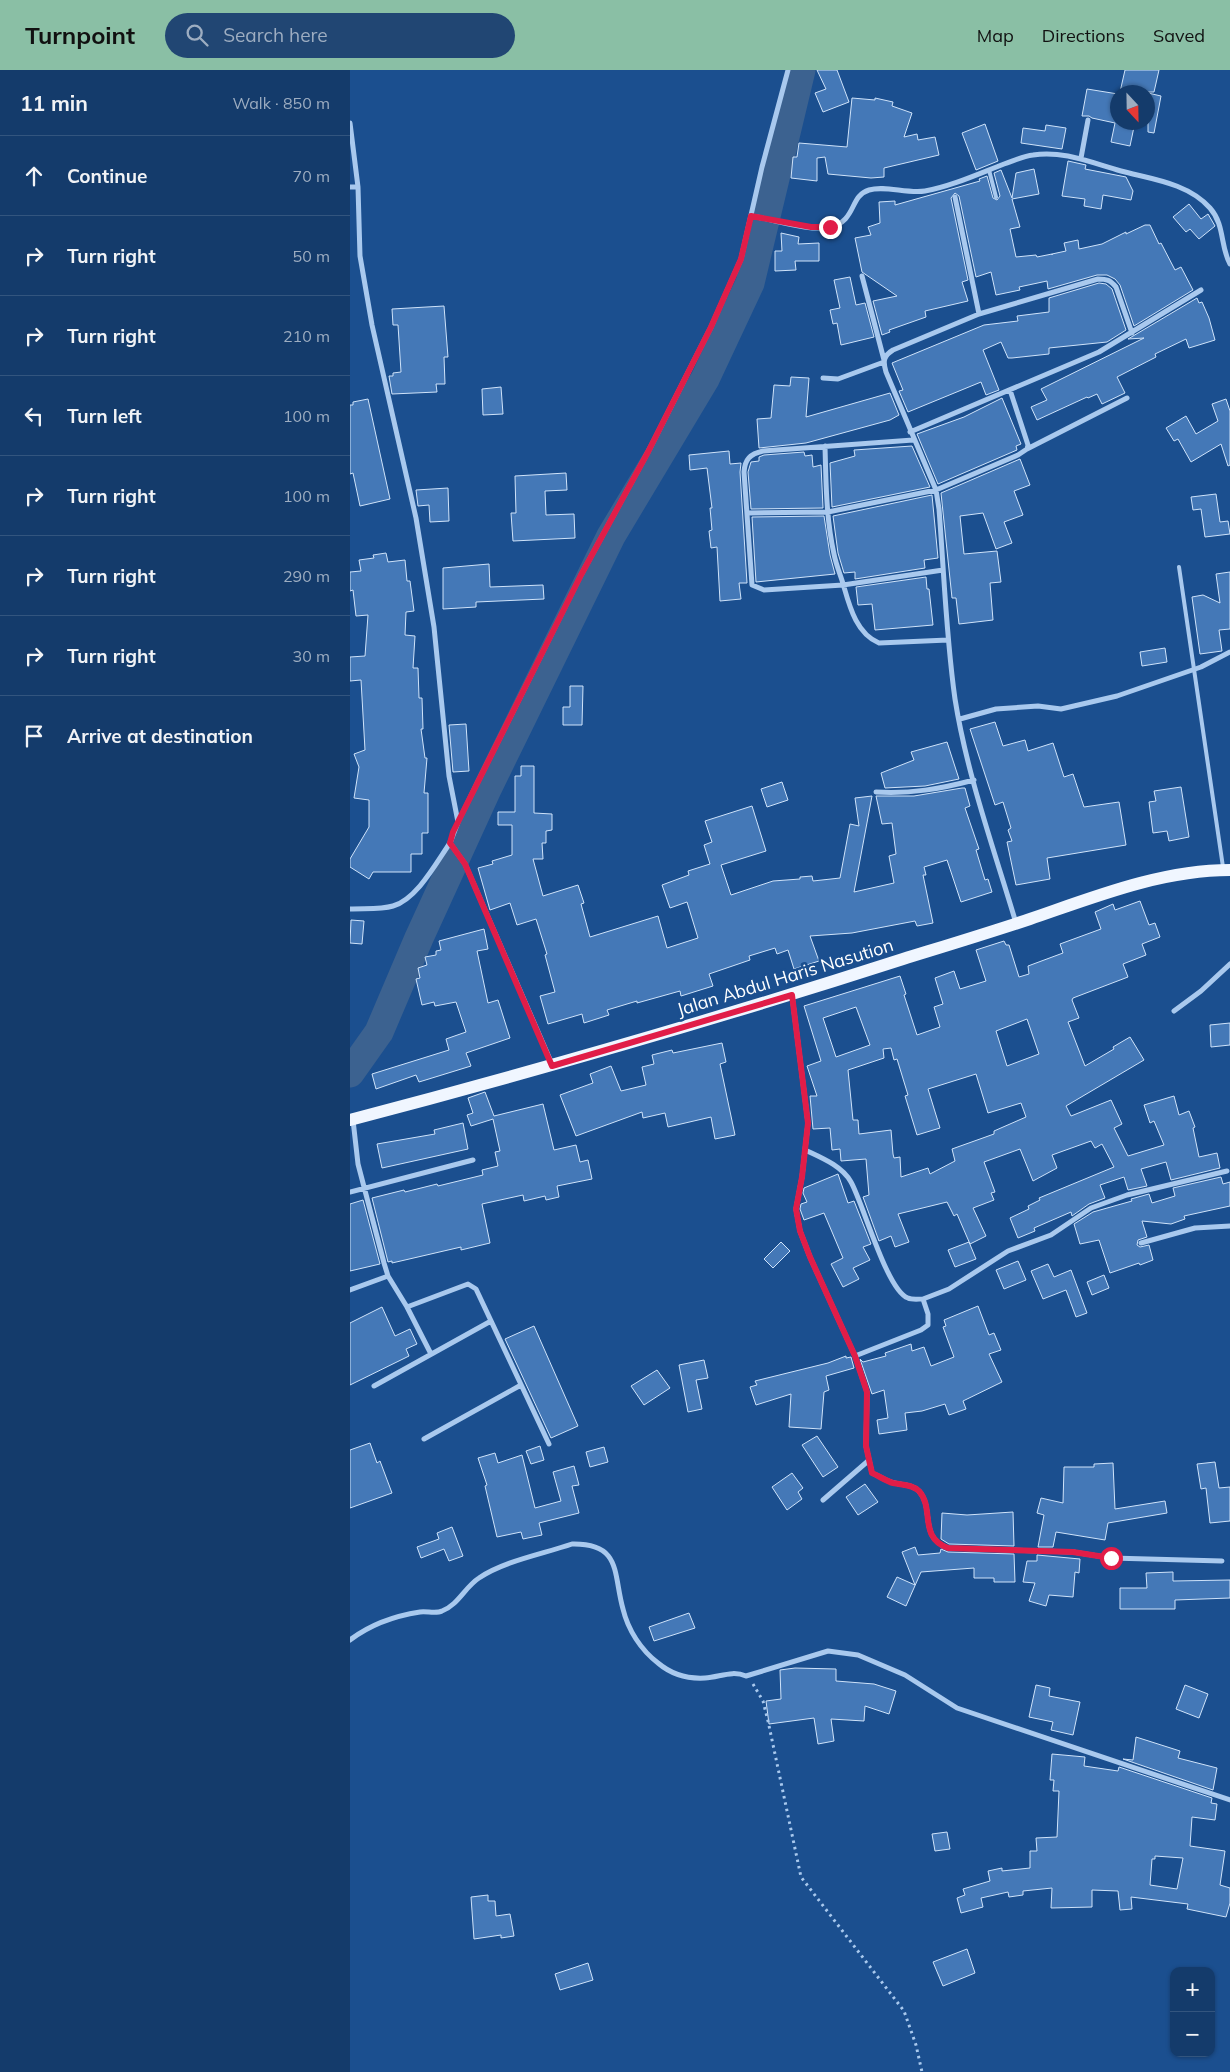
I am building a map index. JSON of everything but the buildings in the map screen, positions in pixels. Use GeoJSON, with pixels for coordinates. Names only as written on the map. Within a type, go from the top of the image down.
{"type":"FeatureCollection","features":[{"type":"Feature","properties":{"kind":"main road","name":"Jalan Abdul Haris Nasution"},"geometry":{"type":"LineString","coordinates":[[351,1120],[552,1066],[792,995],[1016,924],[1111,891],[1163,877],[1226,870]]}},
{"type":"Feature","properties":{"kind":"street"},"geometry":{"type":"LineString","coordinates":[[350,909],[392,907],[401,903],[418,889],[450,843],[458,822],[581,575],[648,452],[711,327],[741,259],[788,70]]}},
{"type":"Feature","properties":{"kind":"street"},"geometry":{"type":"LineString","coordinates":[[1080,158],[1088,120]]}},
{"type":"Feature","properties":{"kind":"street"},"geometry":{"type":"LineString","coordinates":[[350,123],[358,187],[360,256],[372,325],[416,518],[434,627],[449,776],[458,822]]}},
{"type":"Feature","properties":{"kind":"street"},"geometry":{"type":"LineString","coordinates":[[751,216],[811,227],[830,227],[847,219],[859,196],[867,191],[925,191],[1032,154],[1080,158],[1122,172],[1172,184],[1203,201],[1211,209],[1219,223],[1223,234],[1224,252],[1230,264]]}},
{"type":"Feature","properties":{"kind":"street"},"geometry":{"type":"LineString","coordinates":[[350,187],[358,187]]}},
{"type":"Feature","properties":{"kind":"street"},"geometry":{"type":"LineString","coordinates":[[955,196],[978,314]]}},
{"type":"Feature","properties":{"kind":"street"},"geometry":{"type":"LineString","coordinates":[[862,276],[886,372],[913,440],[936,490],[948,640],[955,700],[974,780],[1016,924]]}},
{"type":"Feature","properties":{"kind":"street"},"geometry":{"type":"LineString","coordinates":[[823,378],[838,379],[884,361],[887,354],[893,350],[978,314],[1098,279],[1106,279],[1116,287],[1132,333]]}},
{"type":"Feature","properties":{"kind":"street"},"geometry":{"type":"LineString","coordinates":[[910,432],[1099,352],[1201,290]]}},
{"type":"Feature","properties":{"kind":"street"},"geometry":{"type":"LineString","coordinates":[[1010,390],[1026,436],[1027,450]]}},
{"type":"Feature","properties":{"kind":"street"},"geometry":{"type":"LineString","coordinates":[[748,513],[828,512],[936,490],[1018,455],[1128,398]]}},
{"type":"Feature","properties":{"kind":"street"},"geometry":{"type":"LineString","coordinates":[[913,440],[763,451],[754,453],[747,459],[744,472],[752,585],[764,590],[843,585],[943,570]]}},
{"type":"Feature","properties":{"kind":"street"},"geometry":{"type":"LineString","coordinates":[[825,446],[828,512],[834,555],[848,604],[856,622],[870,640],[879,644],[948,640]]}},
{"type":"Feature","properties":{"kind":"street"},"geometry":{"type":"LineString","coordinates":[[960,719],[996,709],[1038,706],[1061,710],[1117,696],[1210,663],[1230,652]]}},
{"type":"Feature","properties":{"kind":"street"},"geometry":{"type":"LineString","coordinates":[[876,792],[903,794],[941,789],[974,780]]}},
{"type":"Feature","properties":{"kind":"street"},"geometry":{"type":"LineString","coordinates":[[450,843],[465,864],[552,1066]]}},
{"type":"Feature","properties":{"kind":"street"},"geometry":{"type":"LineString","coordinates":[[1174,1010],[1201,991],[1230,964]]}},
{"type":"Feature","properties":{"kind":"street"},"geometry":{"type":"LineString","coordinates":[[792,995],[808,1123],[802,1177],[796,1209],[800,1231],[810,1257],[855,1356],[867,1392],[866,1446],[872,1473],[893,1483],[907,1485],[918,1490],[923,1497],[928,1526],[934,1539],[938,1544],[948,1548],[1073,1552],[1111,1558],[1222,1561]]}},
{"type":"Feature","properties":{"kind":"street"},"geometry":{"type":"LineString","coordinates":[[351,1120],[358,1164],[388,1276],[408,1307],[431,1354]]}},
{"type":"Feature","properties":{"kind":"street"},"geometry":{"type":"LineString","coordinates":[[805,1150],[839,1168],[851,1182],[876,1247],[898,1290],[907,1298],[923,1299],[949,1289],[1008,1251],[1051,1235],[1091,1208],[1127,1195],[1227,1171]]}},
{"type":"Feature","properties":{"kind":"street"},"geometry":{"type":"LineString","coordinates":[[350,1192],[473,1160]]}},
{"type":"Feature","properties":{"kind":"street"},"geometry":{"type":"LineString","coordinates":[[1142,1243],[1195,1228],[1230,1226]]}},
{"type":"Feature","properties":{"kind":"street"},"geometry":{"type":"LineString","coordinates":[[350,1290],[388,1276]]}},
{"type":"Feature","properties":{"kind":"street"},"geometry":{"type":"LineString","coordinates":[[408,1307],[468,1284],[476,1289],[549,1444]]}},
{"type":"Feature","properties":{"kind":"street"},"geometry":{"type":"LineString","coordinates":[[855,1356],[921,1330],[928,1325],[928,1314],[923,1299]]}},
{"type":"Feature","properties":{"kind":"street"},"geometry":{"type":"LineString","coordinates":[[374,1386],[491,1321]]}},
{"type":"Feature","properties":{"kind":"street"},"geometry":{"type":"LineString","coordinates":[[424,1439],[521,1385]]}},
{"type":"Feature","properties":{"kind":"street"},"geometry":{"type":"LineString","coordinates":[[823,1500],[868,1461]]}},
{"type":"Feature","properties":{"kind":"street"},"geometry":{"type":"LineString","coordinates":[[350,1640],[364,1630],[390,1618],[422,1612],[441,1612],[451,1606],[478,1578],[496,1569],[572,1544],[584,1544],[604,1551],[615,1566],[620,1598],[630,1629],[645,1651],[659,1664],[679,1676],[704,1678],[736,1672],[746,1676],[828,1651],[858,1655],[905,1675],[956,1708],[1022,1732],[1230,1800]]}},
{"type":"Feature","properties":{"kind":"lane"},"geometry":{"type":"LineString","coordinates":[[989,170],[996,197]]}},
{"type":"Feature","properties":{"kind":"lane"},"geometry":{"type":"LineString","coordinates":[[1179,567],[1226,870]]}},
{"type":"Feature","properties":{"kind":"path"},"geometry":{"type":"LineString","coordinates":[[746,1676],[763,1701],[801,1877],[904,2011],[916,2045],[922,2072]]}},
{"type":"Feature","properties":{"kind":"waterway"},"geometry":{"type":"LineString","coordinates":[[350,1073],[379,1032],[419,938],[488,787],[611,536],[705,379],[750,283],[801,70]]}},
{"type":"Feature","properties":{"kind":"route"},"geometry":{"type":"LineString","coordinates":[[830,227],[811,227],[751,216],[741,259],[711,327],[648,452],[581,575],[483,768],[453,832],[450,843],[465,864],[552,1066],[792,995],[803,1070],[808,1123],[802,1177],[796,1209],[800,1231],[810,1257],[855,1356],[867,1392],[866,1446],[872,1473],[893,1483],[907,1485],[918,1490],[923,1497],[928,1526],[934,1539],[938,1544],[948,1548],[1073,1552],[1111,1558]]}}]}
